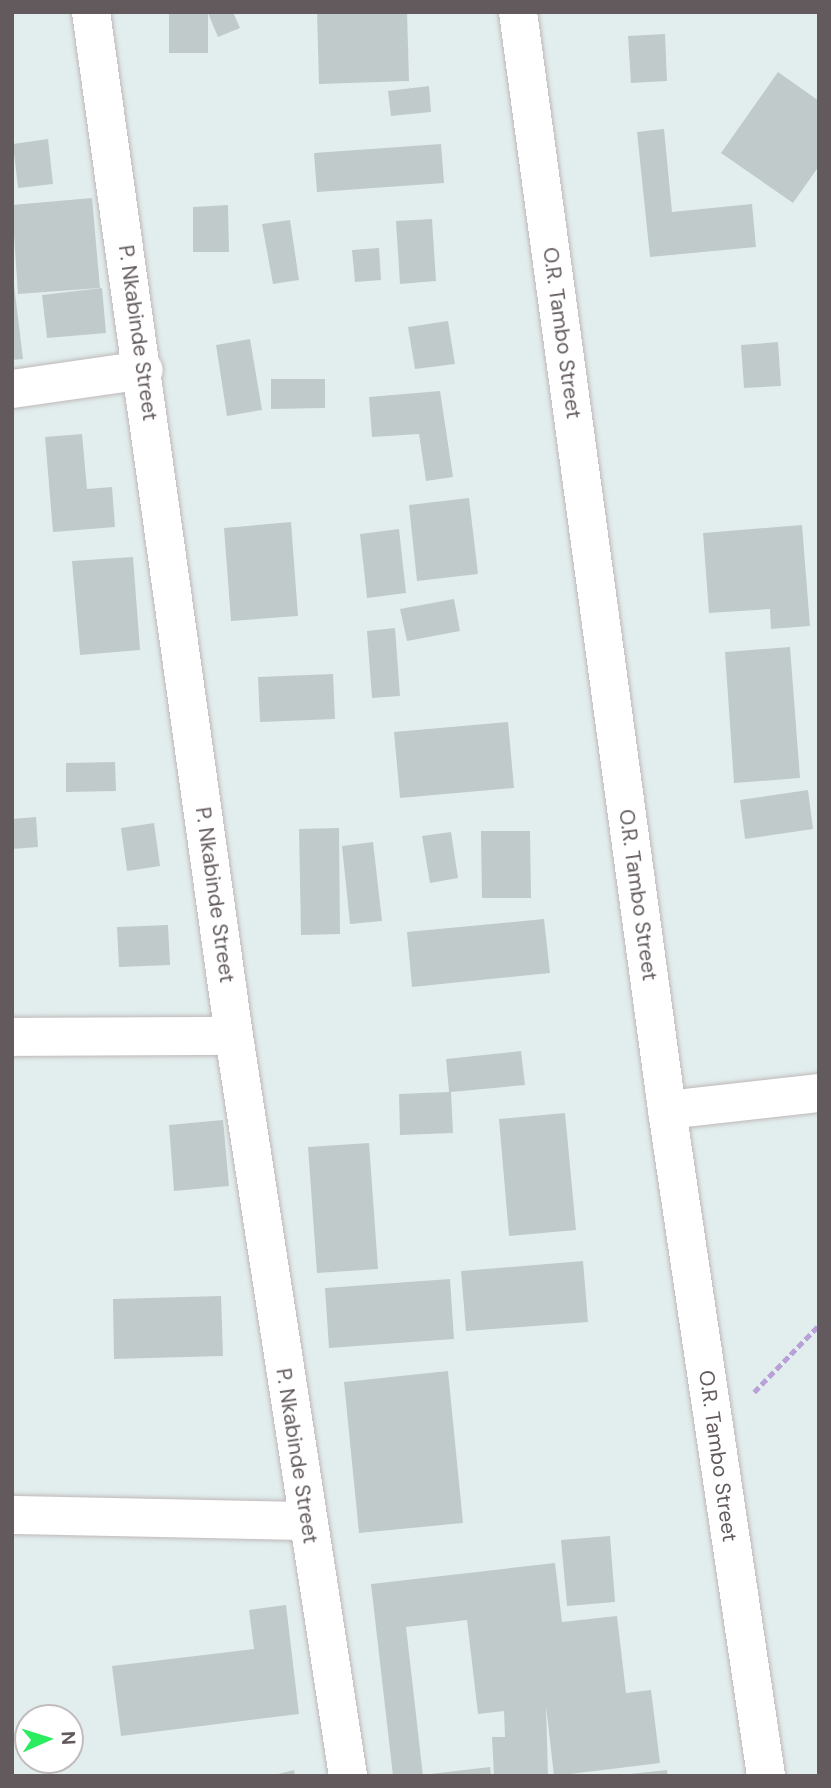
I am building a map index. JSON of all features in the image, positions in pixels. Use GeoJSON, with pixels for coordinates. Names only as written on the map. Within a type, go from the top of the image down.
{"type":"FeatureCollection","features":[{"type":"Feature","properties":{"kind":"street","name":"P. Nkabinde Street"},"geometry":{"type":"LineString","coordinates":[[90,12],[144,370],[234,1035],[348,1776]]}},
{"type":"Feature","properties":{"kind":"street","name":"O.R. Tambo Street"},"geometry":{"type":"LineString","coordinates":[[518,12],[667,1110],[766,1776]]}},
{"type":"Feature","properties":{"kind":"street"},"geometry":{"type":"LineString","coordinates":[[12,389],[144,370]]}},
{"type":"Feature","properties":{"kind":"street"},"geometry":{"type":"LineString","coordinates":[[12,1037],[234,1035]]}},
{"type":"Feature","properties":{"kind":"street"},"geometry":{"type":"LineString","coordinates":[[667,1110],[819,1093]]}},
{"type":"Feature","properties":{"kind":"street"},"geometry":{"type":"LineString","coordinates":[[12,1515],[307,1521]]}},
{"type":"Feature","properties":{"kind":"path"},"geometry":{"type":"LineString","coordinates":[[715,1433],[819,1325]]}},
{"type":"Feature","properties":{"kind":"building"},"geometry":{"type":"Polygon","coordinates":[[[169,12],[233,12],[240,28],[218,37],[208,13],[208,53],[169,53],[169,12]]]}},
{"type":"Feature","properties":{"kind":"building"},"geometry":{"type":"Polygon","coordinates":[[[317,12],[407,12],[409,81],[319,84],[317,12]]]}},
{"type":"Feature","properties":{"kind":"building"},"geometry":{"type":"Polygon","coordinates":[[[665,34],[667,81],[631,83],[628,36],[665,34]]]}},
{"type":"Feature","properties":{"kind":"building"},"geometry":{"type":"Polygon","coordinates":[[[778,72],[819,101],[819,166],[793,203],[721,153],[778,72]]]}},
{"type":"Feature","properties":{"kind":"building"},"geometry":{"type":"Polygon","coordinates":[[[429,86],[431,112],[391,116],[388,91],[429,86]]]}},
{"type":"Feature","properties":{"kind":"building"},"geometry":{"type":"Polygon","coordinates":[[[664,129],[672,212],[752,204],[756,247],[650,257],[637,132],[664,129]]]}},
{"type":"Feature","properties":{"kind":"building"},"geometry":{"type":"Polygon","coordinates":[[[48,139],[53,184],[18,188],[13,144],[48,139]]]}},
{"type":"Feature","properties":{"kind":"building"},"geometry":{"type":"Polygon","coordinates":[[[441,144],[444,183],[317,192],[314,153],[441,144]]]}},
{"type":"Feature","properties":{"kind":"building"},"geometry":{"type":"Polygon","coordinates":[[[92,198],[100,288],[18,294],[12,205],[92,198]]]}},
{"type":"Feature","properties":{"kind":"building"},"geometry":{"type":"Polygon","coordinates":[[[228,205],[229,252],[193,252],[193,207],[228,205]]]}},
{"type":"Feature","properties":{"kind":"building"},"geometry":{"type":"Polygon","coordinates":[[[432,219],[436,281],[400,284],[396,221],[432,219]]]}},
{"type":"Feature","properties":{"kind":"building"},"geometry":{"type":"Polygon","coordinates":[[[290,220],[299,280],[273,284],[262,224],[290,220]]]}},
{"type":"Feature","properties":{"kind":"building"},"geometry":{"type":"Polygon","coordinates":[[[379,248],[381,280],[355,282],[352,250],[379,248]]]}},
{"type":"Feature","properties":{"kind":"building"},"geometry":{"type":"Polygon","coordinates":[[[12,268],[23,359],[12,360],[12,268]]]}},
{"type":"Feature","properties":{"kind":"building"},"geometry":{"type":"Polygon","coordinates":[[[102,288],[106,333],[47,338],[42,295],[102,288]]]}},
{"type":"Feature","properties":{"kind":"building"},"geometry":{"type":"Polygon","coordinates":[[[448,321],[455,364],[415,369],[408,327],[448,321]]]}},
{"type":"Feature","properties":{"kind":"building"},"geometry":{"type":"Polygon","coordinates":[[[250,339],[262,410],[227,416],[216,345],[250,339]]]}},
{"type":"Feature","properties":{"kind":"building"},"geometry":{"type":"Polygon","coordinates":[[[778,342],[781,386],[744,388],[741,345],[778,342]]]}},
{"type":"Feature","properties":{"kind":"building"},"geometry":{"type":"Polygon","coordinates":[[[271,379],[325,379],[325,408],[271,409],[271,379]]]}},
{"type":"Feature","properties":{"kind":"building"},"geometry":{"type":"Polygon","coordinates":[[[440,391],[453,477],[426,481],[419,434],[372,437],[369,397],[440,391]]]}},
{"type":"Feature","properties":{"kind":"building"},"geometry":{"type":"Polygon","coordinates":[[[82,434],[87,489],[112,487],[115,527],[53,532],[45,437],[82,434]]]}},
{"type":"Feature","properties":{"kind":"building"},"geometry":{"type":"Polygon","coordinates":[[[469,498],[478,574],[417,581],[409,505],[469,498]]]}},
{"type":"Feature","properties":{"kind":"building"},"geometry":{"type":"Polygon","coordinates":[[[291,522],[298,616],[231,621],[224,528],[291,522]]]}},
{"type":"Feature","properties":{"kind":"building"},"geometry":{"type":"Polygon","coordinates":[[[802,525],[810,626],[771,629],[770,609],[709,613],[703,533],[802,525]]]}},
{"type":"Feature","properties":{"kind":"building"},"geometry":{"type":"Polygon","coordinates":[[[399,529],[406,593],[367,598],[360,534],[399,529]]]}},
{"type":"Feature","properties":{"kind":"building"},"geometry":{"type":"Polygon","coordinates":[[[133,557],[140,650],[80,655],[72,561],[133,557]]]}},
{"type":"Feature","properties":{"kind":"building"},"geometry":{"type":"Polygon","coordinates":[[[454,599],[460,631],[407,641],[400,609],[454,599]]]}},
{"type":"Feature","properties":{"kind":"building"},"geometry":{"type":"Polygon","coordinates":[[[395,628],[400,696],[372,698],[367,631],[395,628]]]}},
{"type":"Feature","properties":{"kind":"building"},"geometry":{"type":"Polygon","coordinates":[[[790,647],[800,778],[734,783],[725,652],[790,647]]]}},
{"type":"Feature","properties":{"kind":"building"},"geometry":{"type":"Polygon","coordinates":[[[333,674],[335,719],[260,722],[258,677],[333,674]]]}},
{"type":"Feature","properties":{"kind":"building"},"geometry":{"type":"Polygon","coordinates":[[[508,722],[514,788],[400,798],[394,732],[508,722]]]}},
{"type":"Feature","properties":{"kind":"building"},"geometry":{"type":"Polygon","coordinates":[[[115,762],[116,791],[66,792],[66,763],[115,762]]]}},
{"type":"Feature","properties":{"kind":"building"},"geometry":{"type":"Polygon","coordinates":[[[808,790],[813,829],[745,839],[740,800],[808,790]]]}},
{"type":"Feature","properties":{"kind":"building"},"geometry":{"type":"Polygon","coordinates":[[[36,817],[38,847],[12,849],[12,819],[36,817]]]}},
{"type":"Feature","properties":{"kind":"building"},"geometry":{"type":"Polygon","coordinates":[[[154,823],[160,866],[127,871],[121,828],[154,823]]]}},
{"type":"Feature","properties":{"kind":"building"},"geometry":{"type":"Polygon","coordinates":[[[339,828],[340,934],[301,935],[299,829],[339,828]]]}},
{"type":"Feature","properties":{"kind":"building"},"geometry":{"type":"Polygon","coordinates":[[[481,831],[530,831],[531,898],[482,898],[481,831]]]}},
{"type":"Feature","properties":{"kind":"building"},"geometry":{"type":"Polygon","coordinates":[[[451,832],[458,878],[430,883],[422,836],[451,832]]]}},
{"type":"Feature","properties":{"kind":"building"},"geometry":{"type":"Polygon","coordinates":[[[373,842],[382,921],[350,924],[342,846],[373,842]]]}},
{"type":"Feature","properties":{"kind":"building"},"geometry":{"type":"Polygon","coordinates":[[[544,919],[550,973],[412,987],[407,932],[544,919]]]}},
{"type":"Feature","properties":{"kind":"building"},"geometry":{"type":"Polygon","coordinates":[[[168,925],[170,965],[119,967],[117,927],[168,925]]]}},
{"type":"Feature","properties":{"kind":"building"},"geometry":{"type":"Polygon","coordinates":[[[521,1051],[525,1085],[451,1092],[453,1133],[400,1135],[399,1094],[449,1092],[446,1059],[521,1051]]]}},
{"type":"Feature","properties":{"kind":"building"},"geometry":{"type":"Polygon","coordinates":[[[565,1113],[576,1230],[509,1236],[499,1119],[565,1113]]]}},
{"type":"Feature","properties":{"kind":"building"},"geometry":{"type":"Polygon","coordinates":[[[223,1120],[229,1186],[174,1191],[169,1125],[223,1120]]]}},
{"type":"Feature","properties":{"kind":"building"},"geometry":{"type":"Polygon","coordinates":[[[369,1143],[378,1269],[317,1273],[308,1147],[369,1143]]]}},
{"type":"Feature","properties":{"kind":"building"},"geometry":{"type":"Polygon","coordinates":[[[583,1261],[588,1322],[466,1331],[461,1271],[583,1261]]]}},
{"type":"Feature","properties":{"kind":"building"},"geometry":{"type":"Polygon","coordinates":[[[450,1279],[454,1339],[329,1348],[325,1288],[450,1279]]]}},
{"type":"Feature","properties":{"kind":"building"},"geometry":{"type":"Polygon","coordinates":[[[221,1296],[223,1356],[114,1359],[113,1299],[221,1296]]]}},
{"type":"Feature","properties":{"kind":"building"},"geometry":{"type":"Polygon","coordinates":[[[448,1371],[463,1523],[359,1533],[344,1382],[448,1371]]]}},
{"type":"Feature","properties":{"kind":"building"},"geometry":{"type":"Polygon","coordinates":[[[610,1536],[615,1602],[567,1606],[561,1540],[610,1536]]]}},
{"type":"Feature","properties":{"kind":"building"},"geometry":{"type":"Polygon","coordinates":[[[555,1563],[562,1622],[617,1616],[626,1693],[651,1690],[660,1763],[554,1776],[546,1706],[548,1776],[494,1776],[492,1737],[505,1737],[504,1711],[478,1714],[467,1620],[406,1627],[423,1776],[393,1776],[371,1584],[555,1563]]]}},
{"type":"Feature","properties":{"kind":"building"},"geometry":{"type":"Polygon","coordinates":[[[286,1605],[299,1714],[121,1736],[112,1666],[254,1649],[249,1610],[286,1605]]]}},
{"type":"Feature","properties":{"kind":"building"},"geometry":{"type":"Polygon","coordinates":[[[490,1767],[491,1776],[430,1776],[430,1774],[490,1767]]]}},
{"type":"Feature","properties":{"kind":"building"},"geometry":{"type":"Polygon","coordinates":[[[294,1770],[295,1776],[274,1776],[274,1775],[294,1770]]]}},
{"type":"Feature","properties":{"kind":"building"},"geometry":{"type":"Polygon","coordinates":[[[667,1770],[668,1776],[630,1776],[630,1774],[667,1770]]]}}]}
